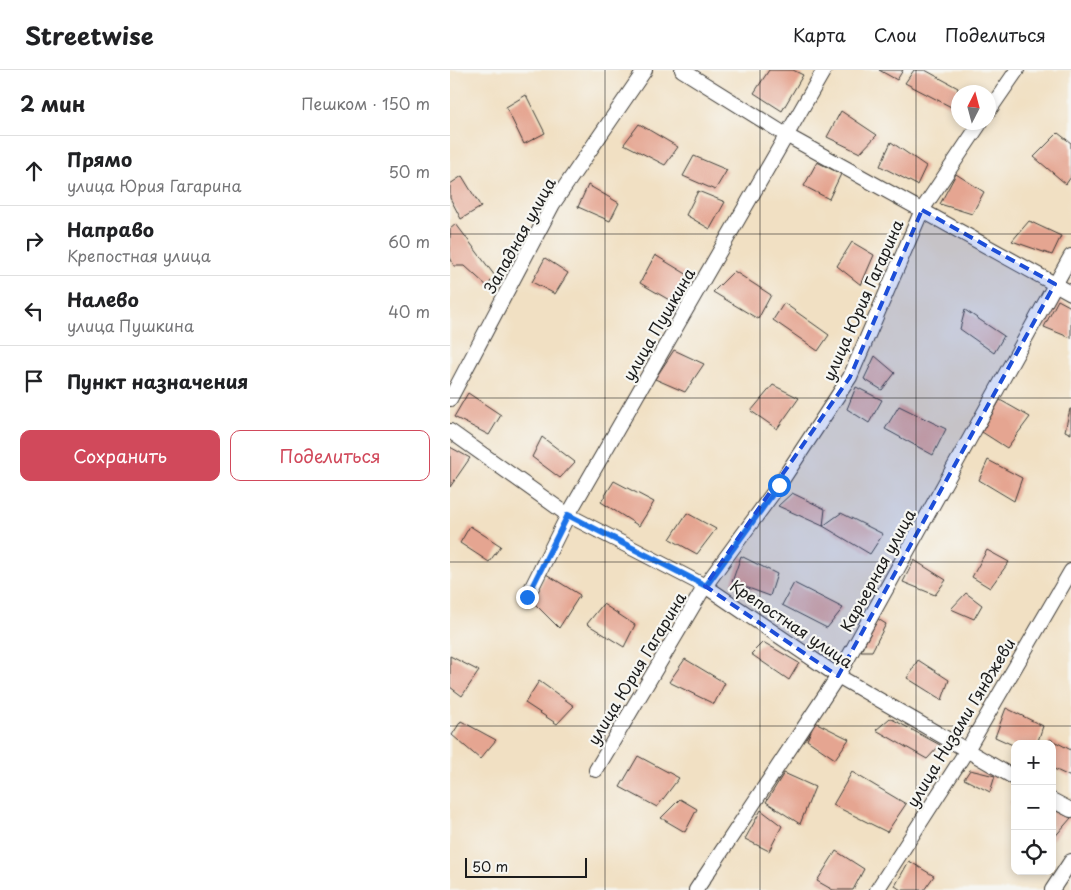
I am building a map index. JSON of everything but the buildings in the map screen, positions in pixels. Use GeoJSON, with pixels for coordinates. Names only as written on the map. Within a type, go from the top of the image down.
{"type":"FeatureCollection","features":[{"type":"Feature","properties":{"kind":"street","name":"Западная улица"},"geometry":{"type":"LineString","coordinates":[[450,399],[553,204],[645,70]]}},
{"type":"Feature","properties":{"kind":"street"},"geometry":{"type":"LineString","coordinates":[[682,70],[786,136],[1071,293]]}},
{"type":"Feature","properties":{"kind":"street","name":"улица Пушкина"},"geometry":{"type":"LineString","coordinates":[[527,597],[568,515],[824,70]]}},
{"type":"Feature","properties":{"kind":"street"},"geometry":{"type":"LineString","coordinates":[[996,100],[1017,70]]}},
{"type":"Feature","properties":{"kind":"street","name":"улица Юрия Гагарина"},"geometry":{"type":"LineString","coordinates":[[596,770],[706,586],[779,485],[850,378],[922,210],[976,130]]}},
{"type":"Feature","properties":{"kind":"street","name":"Карьерная улица"},"geometry":{"type":"LineString","coordinates":[[696,890],[838,676],[1071,256]]}},
{"type":"Feature","properties":{"kind":"street","name":"Крепостная улица"},"geometry":{"type":"LineString","coordinates":[[450,431],[568,515],[706,586],[838,676],[1011,776]]}},
{"type":"Feature","properties":{"kind":"street","name":"улица Низами Гянджеви"},"geometry":{"type":"LineString","coordinates":[[877,890],[967,750],[1071,571]]}},
{"type":"Feature","properties":{"kind":"street"},"geometry":{"type":"LineString","coordinates":[[1056,802],[1071,810]]}},
{"type":"Feature","properties":{"kind":"street"},"geometry":{"type":"LineString","coordinates":[[1052,890],[1071,861]]}},
{"type":"Feature","properties":{"kind":"highlighted area"},"geometry":{"type":"Polygon","coordinates":[[[922,210],[1055,284],[838,676],[705,586],[850,377],[922,210]]]}},
{"type":"Feature","properties":{"kind":"route"},"geometry":{"type":"LineString","coordinates":[[527,597],[568,515],[706,586],[779,485]]}}]}
